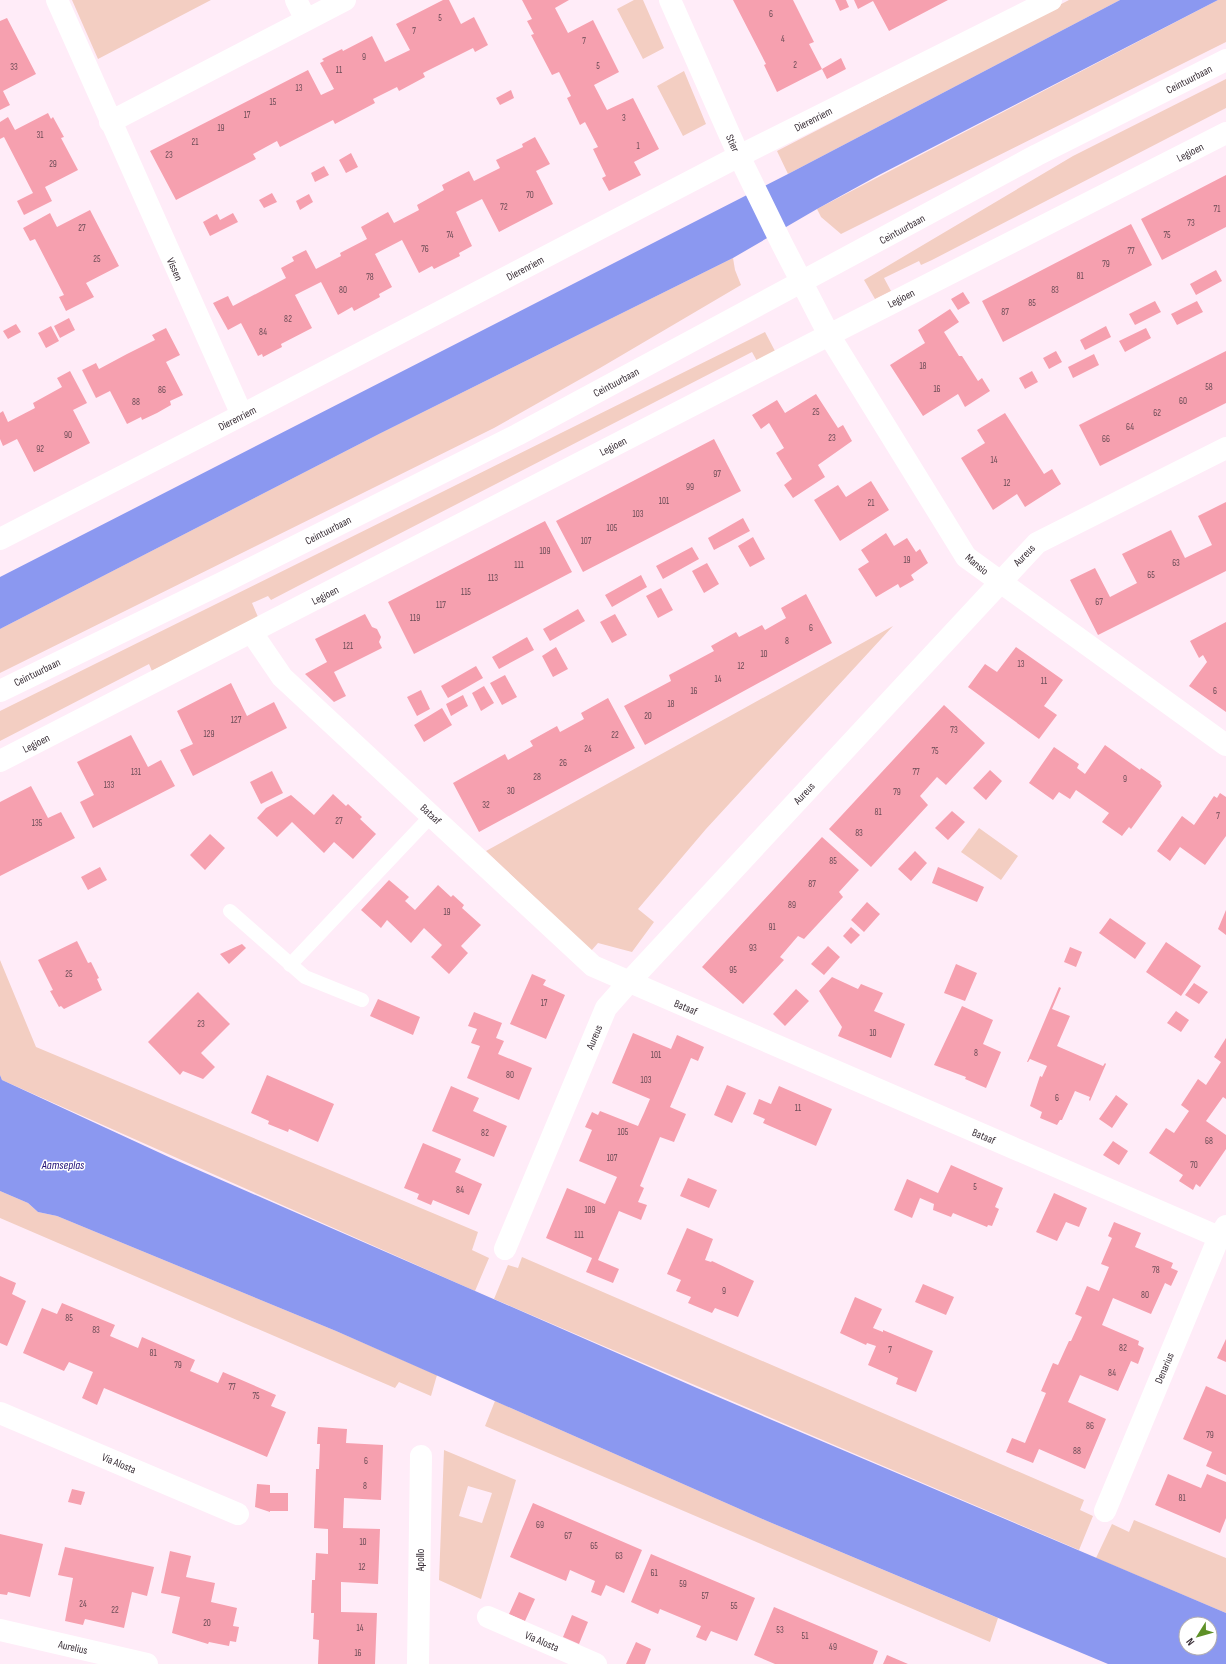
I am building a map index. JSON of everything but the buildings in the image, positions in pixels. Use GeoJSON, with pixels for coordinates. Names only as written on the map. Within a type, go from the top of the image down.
{"type":"FeatureCollection","features":[{"type":"Feature","properties":{"kind":"street","name":"Vissen"},"geometry":{"type":"LineString","coordinates":[[57,0],[110,122],[242,415]]}},
{"type":"Feature","properties":{"kind":"street"},"geometry":{"type":"LineString","coordinates":[[296,0],[306,20]]}},
{"type":"Feature","properties":{"kind":"street"},"geometry":{"type":"LineString","coordinates":[[110,122],[345,0]]}},
{"type":"Feature","properties":{"kind":"street","name":"Stier"},"geometry":{"type":"LineString","coordinates":[[670,0],[751,182],[802,283]]}},
{"type":"Feature","properties":{"kind":"street","name":"Dierenriem"},"geometry":{"type":"LineString","coordinates":[[0,539],[242,415],[739,156],[1047,1]]}},
{"type":"Feature","properties":{"kind":"street","name":"Ceintuurbaan"},"geometry":{"type":"LineString","coordinates":[[0,691],[224,582],[517,435],[802,283],[1037,155],[1226,60]]}},
{"type":"Feature","properties":{"kind":"street","name":"Legioen"},"geometry":{"type":"LineString","coordinates":[[0,761],[829,335],[1226,133]]}},
{"type":"Feature","properties":{"kind":"street","name":"Mansio"},"geometry":{"type":"LineString","coordinates":[[802,283],[829,335],[966,557],[998,582],[1226,745]]}},
{"type":"Feature","properties":{"kind":"street","name":"Aureus"},"geometry":{"type":"LineString","coordinates":[[505,1249],[606,1008],[629,982],[998,582],[1036,543],[1226,448]]}},
{"type":"Feature","properties":{"kind":"street","name":"Bataaf"},"geometry":{"type":"LineString","coordinates":[[252,632],[282,677],[593,966],[1222,1232]]}},
{"type":"Feature","properties":{"kind":"street","name":"Denarius"},"geometry":{"type":"LineString","coordinates":[[1105,1511],[1222,1232]]}},
{"type":"Feature","properties":{"kind":"street","name":"Via Alosta"},"geometry":{"type":"LineString","coordinates":[[0,1413],[238,1514]]}},
{"type":"Feature","properties":{"kind":"street","name":"Apollo"},"geometry":{"type":"LineString","coordinates":[[418,1664],[421,1456]]}},
{"type":"Feature","properties":{"kind":"street","name":"Via Alosta"},"geometry":{"type":"LineString","coordinates":[[488,1617],[596,1664]]}},
{"type":"Feature","properties":{"kind":"street","name":"Aurelius"},"geometry":{"type":"LineString","coordinates":[[0,1630],[147,1664]]}},
{"type":"Feature","properties":{"kind":"lane"},"geometry":{"type":"LineString","coordinates":[[290,965],[432,815]]}},
{"type":"Feature","properties":{"kind":"lane"},"geometry":{"type":"LineString","coordinates":[[230,911],[305,977],[362,1000]]}},
{"type":"Feature","properties":{"kind":"shaded area"},"geometry":{"type":"Polygon","coordinates":[[[72,0],[211,0],[98,59],[72,0]]]}},
{"type":"Feature","properties":{"kind":"shaded area"},"geometry":{"type":"Polygon","coordinates":[[[634,0],[643,0],[664,48],[643,59],[617,9],[634,0]]]}},
{"type":"Feature","properties":{"kind":"shaded area"},"geometry":{"type":"Polygon","coordinates":[[[1069,0],[1120,0],[788,174],[777,151],[1069,0]]]}},
{"type":"Feature","properties":{"kind":"shaded area"},"geometry":{"type":"Polygon","coordinates":[[[1218,0],[1226,0],[1226,42],[841,234],[821,217],[817,209],[1218,0]]]}},
{"type":"Feature","properties":{"kind":"shaded area"},"geometry":{"type":"Polygon","coordinates":[[[684,71],[706,124],[683,136],[657,86],[684,71]]]}},
{"type":"Feature","properties":{"kind":"shaded area"},"geometry":{"type":"Polygon","coordinates":[[[1226,79],[1226,108],[932,260],[921,265],[919,261],[884,278],[891,291],[875,299],[864,280],[1073,156],[1226,79]]]}},
{"type":"Feature","properties":{"kind":"shaded area"},"geometry":{"type":"Polygon","coordinates":[[[733,258],[735,270],[741,285],[600,368],[494,428],[0,673],[0,629],[379,434],[733,258]]]}},
{"type":"Feature","properties":{"kind":"shaded area"},"geometry":{"type":"Polygon","coordinates":[[[765,332],[775,351],[757,361],[752,352],[271,600],[268,596],[252,603],[258,617],[152,671],[149,664],[0,741],[0,711],[765,332]]]}},
{"type":"Feature","properties":{"kind":"shaded area"},"geometry":{"type":"Polygon","coordinates":[[[893,626],[706,829],[638,909],[654,922],[632,952],[598,943],[591,951],[486,851],[893,626]]]}},
{"type":"Feature","properties":{"kind":"shaded area"},"geometry":{"type":"Polygon","coordinates":[[[979,828],[1018,856],[1001,880],[961,852],[979,828]]]}},
{"type":"Feature","properties":{"kind":"shaded area"},"geometry":{"type":"Polygon","coordinates":[[[0,960],[36,1047],[478,1232],[472,1250],[489,1258],[475,1291],[2,1080],[0,1075],[0,960]]]}},
{"type":"Feature","properties":{"kind":"shaded area"},"geometry":{"type":"Polygon","coordinates":[[[0,1191],[28,1203],[38,1212],[57,1216],[336,1331],[437,1375],[431,1396],[399,1382],[395,1388],[0,1218],[0,1191]]]}},
{"type":"Feature","properties":{"kind":"shaded area"},"geometry":{"type":"Polygon","coordinates":[[[522,1257],[1084,1500],[1080,1510],[1093,1516],[1079,1550],[494,1299],[508,1265],[518,1268],[522,1257]]]}},
{"type":"Feature","properties":{"kind":"shaded area"},"geometry":{"type":"Polygon","coordinates":[[[495,1401],[767,1521],[998,1618],[990,1642],[485,1426],[495,1401]]]}},
{"type":"Feature","properties":{"kind":"shaded area"},"geometry":{"type":"Polygon","coordinates":[[[444,1450],[516,1480],[481,1599],[439,1580],[444,1450]],[[468,1486],[459,1516],[482,1523],[492,1493],[468,1486]]]}},
{"type":"Feature","properties":{"kind":"shaded area"},"geometry":{"type":"Polygon","coordinates":[[[1134,1520],[1226,1558],[1226,1613],[1096,1558],[1112,1524],[1129,1532],[1134,1520]]]}},
{"type":"Feature","properties":{"kind":"water"},"geometry":{"type":"Polygon","coordinates":[[[1120,0],[1218,0],[879,175],[733,258],[379,434],[0,629],[0,577],[788,174],[1120,0]]]}},
{"type":"Feature","properties":{"kind":"water","name":"Aamseplas"},"geometry":{"type":"Polygon","coordinates":[[[0,1075],[2,1080],[171,1158],[697,1388],[1226,1613],[1226,1664],[1108,1664],[767,1521],[336,1331],[57,1216],[38,1212],[28,1203],[0,1191],[0,1075]]]}}]}
